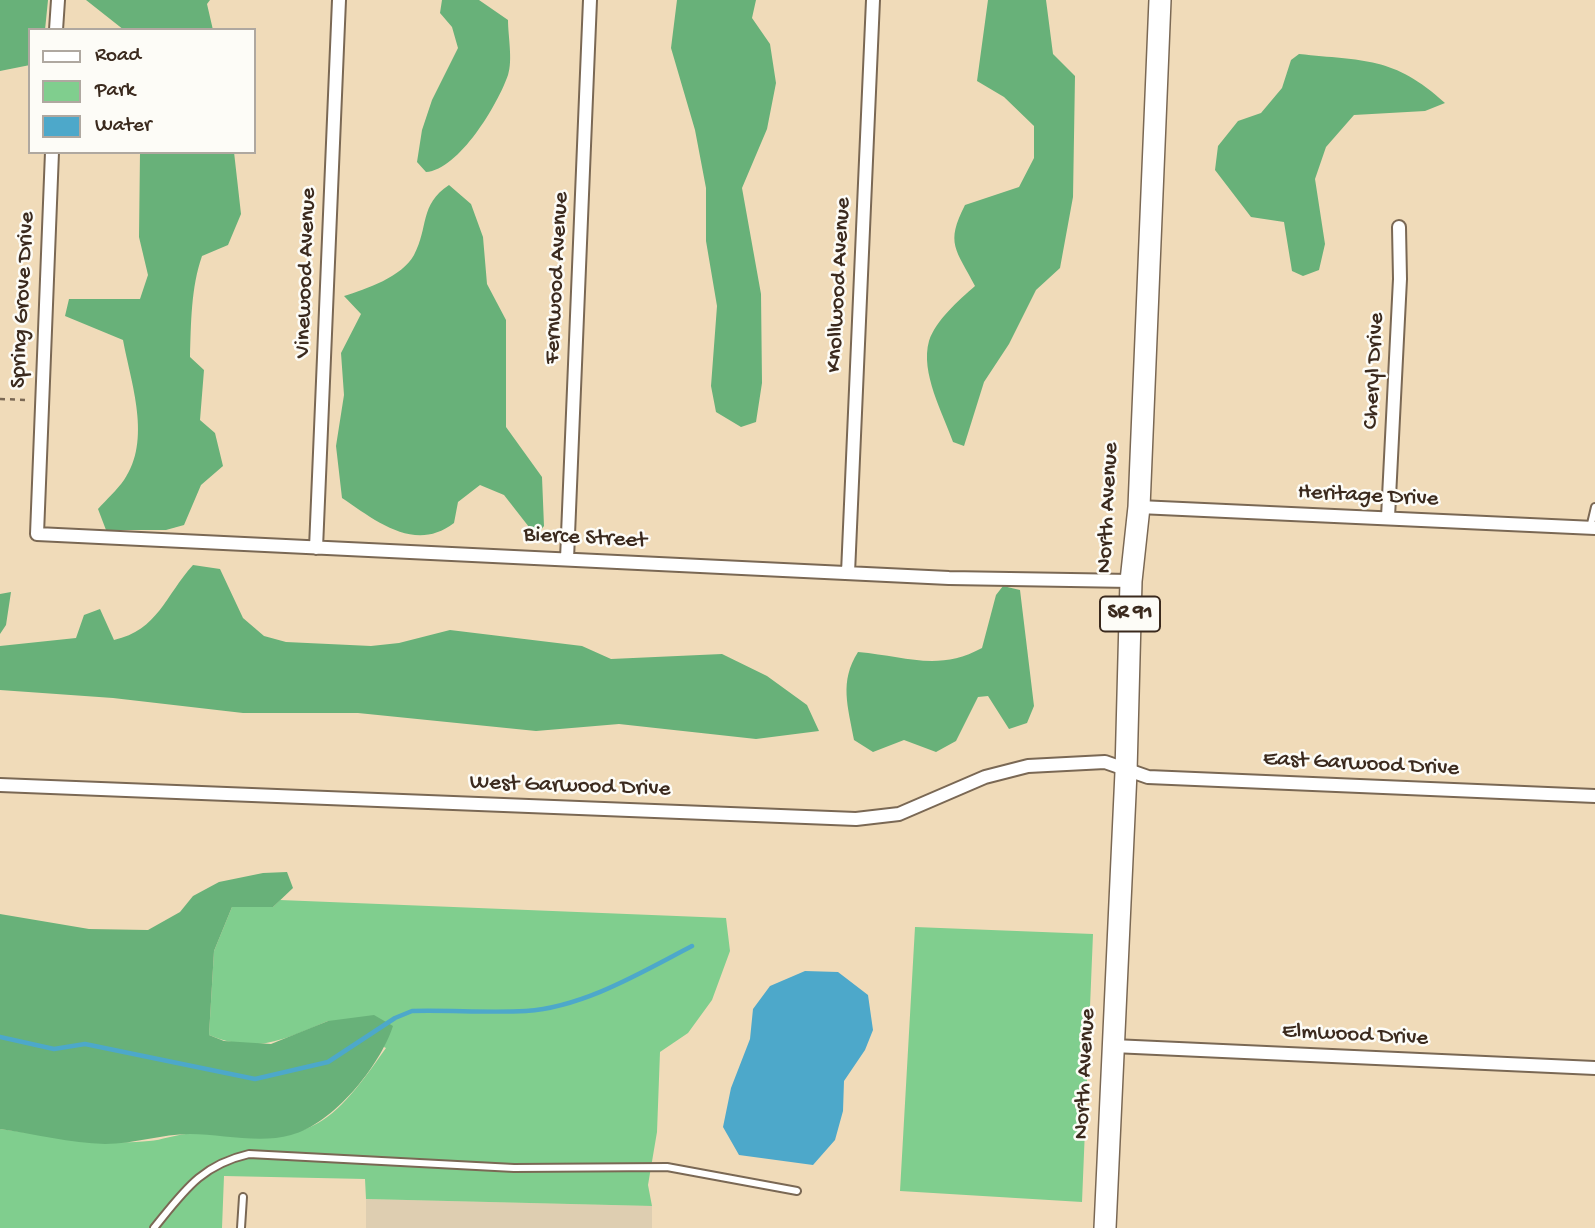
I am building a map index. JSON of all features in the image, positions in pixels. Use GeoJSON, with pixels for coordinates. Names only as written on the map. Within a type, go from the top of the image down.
{"type":"FeatureCollection","features":[{"type":"Feature","properties":{"kind":"main road","name":"North Avenue"},"geometry":{"type":"LineString","coordinates":[[1105,1228],[1126,772],[1131,581],[1139,507],[1160,0]]}},
{"type":"Feature","properties":{"kind":"street"},"geometry":{"type":"LineString","coordinates":[[57,28],[58,0]]}},
{"type":"Feature","properties":{"kind":"street","name":"Vinewood Avenue"},"geometry":{"type":"LineString","coordinates":[[316,548],[339,0]]}},
{"type":"Feature","properties":{"kind":"street","name":"Fernwood Avenue"},"geometry":{"type":"LineString","coordinates":[[567,559],[590,0]]}},
{"type":"Feature","properties":{"kind":"street","name":"Knollwood Avenue"},"geometry":{"type":"LineString","coordinates":[[848,573],[873,0]]}},
{"type":"Feature","properties":{"kind":"street","name":"Spring Grove Drive"},"geometry":{"type":"LineString","coordinates":[[37,534],[52,154]]}},
{"type":"Feature","properties":{"kind":"street","name":"Cheryl Drive"},"geometry":{"type":"LineString","coordinates":[[1388,517],[1400,279],[1399,227]]}},
{"type":"Feature","properties":{"kind":"street","name":"Heritage Drive"},"geometry":{"type":"LineString","coordinates":[[1139,507],[1593,528]]}},
{"type":"Feature","properties":{"kind":"street","name":"Bierce Street"},"geometry":{"type":"LineString","coordinates":[[37,534],[848,573],[1073,582],[1131,581]]}},
{"type":"Feature","properties":{"kind":"street","name":"West Garwood Drive"},"geometry":{"type":"LineString","coordinates":[[0,785],[856,819],[899,814],[985,777],[1028,766],[1104,762],[1126,772]]}},
{"type":"Feature","properties":{"kind":"street","name":"East Garwood Drive"},"geometry":{"type":"LineString","coordinates":[[1126,772],[1148,777],[1595,796]]}},
{"type":"Feature","properties":{"kind":"street","name":"Elmwood Drive"},"geometry":{"type":"LineString","coordinates":[[1113,1046],[1595,1068]]}},
{"type":"Feature","properties":{"kind":"lane"},"geometry":{"type":"LineString","coordinates":[[1593,528],[1595,507]]}},
{"type":"Feature","properties":{"kind":"lane"},"geometry":{"type":"LineString","coordinates":[[154,1228],[188,1186],[211,1167],[249,1154],[501,1168],[667,1167],[797,1191]]}},
{"type":"Feature","properties":{"kind":"lane"},"geometry":{"type":"LineString","coordinates":[[241,1228],[243,1197]]}},
{"type":"Feature","properties":{"kind":"path"},"geometry":{"type":"LineString","coordinates":[[0,399],[41,400]]}},
{"type":"Feature","properties":{"kind":"shaded area"},"geometry":{"type":"Polygon","coordinates":[[[366,1199],[652,1206],[652,1228],[366,1228],[366,1199]]]}},
{"type":"Feature","properties":{"kind":"green space"},"geometry":{"type":"Polygon","coordinates":[[[0,0],[48,0],[45,28],[28,28],[28,65],[0,71],[0,0]]]}},
{"type":"Feature","properties":{"kind":"green space"},"geometry":{"type":"Polygon","coordinates":[[[86,0],[210,0],[207,4],[213,28],[121,28],[86,0]]]}},
{"type":"Feature","properties":{"kind":"green space"},"geometry":{"type":"Polygon","coordinates":[[[442,0],[479,0],[508,20],[510,62],[508,75],[496,102],[476,134],[451,160],[426,172],[417,162],[422,130],[432,100],[458,48],[452,27],[440,13],[442,0]]]}},
{"type":"Feature","properties":{"kind":"green space"},"geometry":{"type":"Polygon","coordinates":[[[677,0],[756,0],[752,18],[770,44],[776,83],[767,129],[742,188],[761,294],[762,383],[756,422],[741,427],[716,412],[711,386],[717,306],[706,241],[706,188],[695,130],[671,48],[677,0]]]}},
{"type":"Feature","properties":{"kind":"green space"},"geometry":{"type":"Polygon","coordinates":[[[988,0],[1046,0],[1053,54],[1075,76],[1073,197],[1060,268],[1036,290],[1009,344],[984,382],[964,446],[953,442],[934,393],[927,353],[929,341],[937,326],[975,286],[955,246],[955,229],[965,205],[1019,187],[1034,158],[1034,126],[1004,97],[977,81],[988,0]]]}},
{"type":"Feature","properties":{"kind":"green space"},"geometry":{"type":"Polygon","coordinates":[[[1299,54],[1360,60],[1393,69],[1410,76],[1445,103],[1425,111],[1354,115],[1326,147],[1315,179],[1325,244],[1319,270],[1303,276],[1292,271],[1284,222],[1251,217],[1215,170],[1218,146],[1238,121],[1261,113],[1282,88],[1291,60],[1299,54]]]}},
{"type":"Feature","properties":{"kind":"green space"},"geometry":{"type":"Polygon","coordinates":[[[140,154],[234,154],[241,214],[228,245],[202,256],[194,293],[190,357],[204,370],[200,420],[215,433],[223,466],[201,485],[184,525],[166,530],[106,530],[98,509],[124,480],[137,447],[134,393],[123,340],[65,316],[69,299],[140,299],[148,275],[139,237],[140,154]]]}},
{"type":"Feature","properties":{"kind":"green space"},"geometry":{"type":"Polygon","coordinates":[[[449,185],[471,204],[483,237],[487,284],[506,320],[506,427],[542,477],[544,526],[536,536],[504,495],[480,485],[458,502],[454,523],[425,535],[410,534],[382,524],[342,498],[336,446],[344,395],[341,353],[361,314],[344,296],[383,281],[408,263],[419,245],[433,200],[449,185]]]}},
{"type":"Feature","properties":{"kind":"green space"},"geometry":{"type":"Polygon","coordinates":[[[193,565],[220,569],[243,618],[264,636],[286,642],[371,646],[399,643],[450,630],[582,646],[611,659],[722,654],[767,676],[807,705],[819,731],[756,739],[619,724],[536,731],[358,713],[243,713],[113,698],[0,690],[0,646],[76,638],[84,615],[100,609],[114,640],[129,635],[151,620],[193,565]]]}},
{"type":"Feature","properties":{"kind":"green space"},"geometry":{"type":"Polygon","coordinates":[[[1003,586],[1020,590],[1034,706],[1027,723],[1009,729],[988,696],[978,697],[956,741],[936,752],[904,740],[873,752],[854,740],[847,684],[858,652],[936,661],[966,655],[982,648],[996,595],[1003,586]]]}},
{"type":"Feature","properties":{"kind":"green space"},"geometry":{"type":"Polygon","coordinates":[[[11,592],[6,625],[0,634],[0,594],[11,592]]]}},
{"type":"Feature","properties":{"kind":"green space"},"geometry":{"type":"Polygon","coordinates":[[[287,872],[293,888],[273,907],[232,907],[214,951],[209,1035],[224,1041],[271,1044],[328,1021],[374,1015],[393,1026],[387,1042],[366,1075],[338,1106],[307,1129],[279,1138],[266,1139],[190,1134],[105,1144],[0,1129],[0,914],[89,929],[148,930],[180,912],[193,896],[219,882],[263,873],[287,872]]]}},
{"type":"Feature","properties":{"kind":"green space"},"geometry":{"type":"Polygon","coordinates":[[[280,900],[726,918],[730,951],[712,1000],[688,1033],[660,1052],[657,1132],[648,1185],[652,1206],[366,1199],[365,1179],[224,1176],[222,1228],[0,1228],[0,1129],[112,1142],[149,1141],[186,1134],[269,1136],[302,1130],[318,1123],[355,1089],[386,1048],[328,1021],[284,1039],[256,1044],[226,1041],[209,1035],[214,951],[232,907],[273,907],[280,900]]]}},
{"type":"Feature","properties":{"kind":"green space"},"geometry":{"type":"Polygon","coordinates":[[[915,927],[1093,934],[1082,1202],[900,1191],[915,927]]]}},
{"type":"Feature","properties":{"kind":"water"},"geometry":{"type":"Polygon","coordinates":[[[805,971],[838,972],[868,995],[873,1030],[865,1050],[844,1081],[843,1111],[835,1140],[813,1165],[739,1155],[723,1127],[731,1088],[750,1039],[753,1009],[770,986],[805,971]]]}},
{"type":"Feature","properties":{"kind":"waterway"},"geometry":{"type":"LineString","coordinates":[[0,1037],[54,1049],[85,1044],[255,1079],[328,1062],[395,1018],[412,1011],[512,1012],[548,1008],[612,987],[692,946]]}}]}
